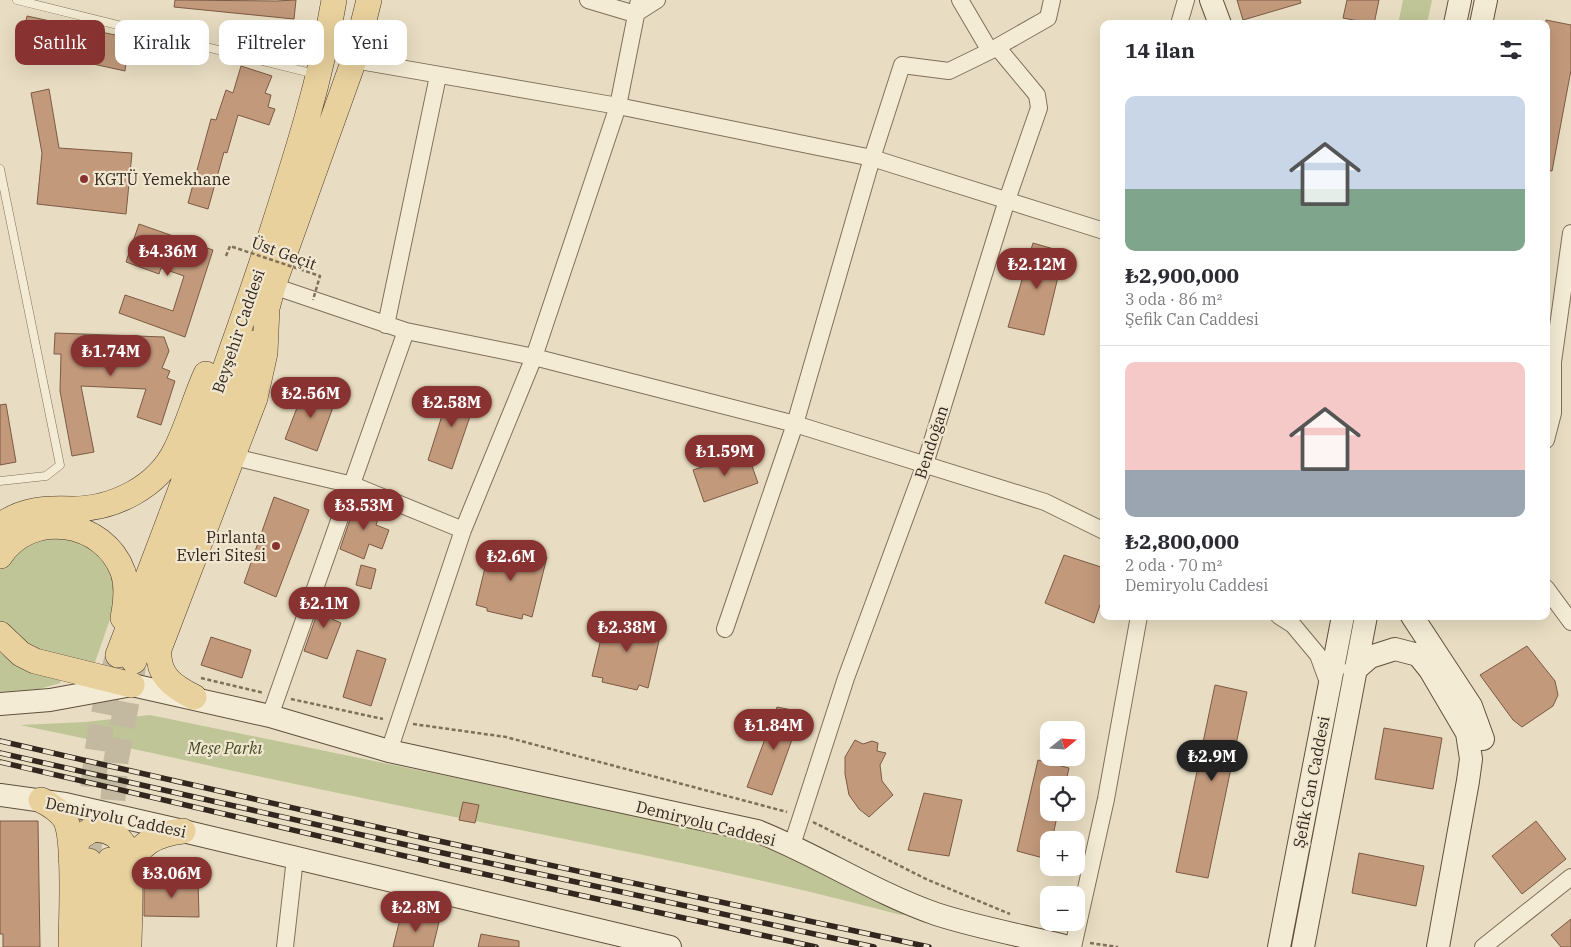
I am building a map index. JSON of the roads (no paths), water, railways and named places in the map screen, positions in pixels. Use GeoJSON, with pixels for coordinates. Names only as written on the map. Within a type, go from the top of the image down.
{"type":"FeatureCollection","features":[{"type":"Feature","properties":{"kind":"main road","name":"Beyşehir Caddesi"},"geometry":{"type":"LineString","coordinates":[[128,667],[304,132],[320,75],[334,0]]}},
{"type":"Feature","properties":{"kind":"main road"},"geometry":{"type":"LineString","coordinates":[[363,20],[368,0]]}},
{"type":"Feature","properties":{"kind":"main road"},"geometry":{"type":"LineString","coordinates":[[1212,0],[1219,20]]}},
{"type":"Feature","properties":{"kind":"main road"},"geometry":{"type":"LineString","coordinates":[[1456,20],[1460,0]]}},
{"type":"Feature","properties":{"kind":"main road"},"geometry":{"type":"LineString","coordinates":[[1482,20],[1486,0]]}},
{"type":"Feature","properties":{"kind":"main road"},"geometry":{"type":"LineString","coordinates":[[194,697],[172,685],[165,678],[158,658],[158,649],[234,457],[261,376],[270,297],[352,65]]}},
{"type":"Feature","properties":{"kind":"main road","name":"Beyşehir Caddesi"},"geometry":{"type":"LineString","coordinates":[[128,667],[216,454],[270,297]]}},
{"type":"Feature","properties":{"kind":"main road"},"geometry":{"type":"LineString","coordinates":[[0,526],[14,517],[37,509],[84,508],[109,504],[145,486],[171,459],[210,363],[228,337],[240,328]]}},
{"type":"Feature","properties":{"kind":"main road"},"geometry":{"type":"LineString","coordinates":[[0,556],[14,540],[40,527],[70,526],[97,538],[116,559],[126,588],[128,667]]}},
{"type":"Feature","properties":{"kind":"main road","name":"Şefik Can Caddesi"},"geometry":{"type":"LineString","coordinates":[[1279,947],[1342,620]]}},
{"type":"Feature","properties":{"kind":"main road","name":"Şefik Can Caddesi"},"geometry":{"type":"LineString","coordinates":[[1302,947],[1365,620]]}},
{"type":"Feature","properties":{"kind":"main road"},"geometry":{"type":"LineString","coordinates":[[1415,620],[1471,706],[1482,733],[1485,769],[1452,947]]}},
{"type":"Feature","properties":{"kind":"main road"},"geometry":{"type":"LineString","coordinates":[[0,634],[9,645],[35,661],[128,667]]}},
{"type":"Feature","properties":{"kind":"main road"},"geometry":{"type":"LineString","coordinates":[[1354,671],[1370,656],[1395,649],[1418,655],[1430,670],[1468,732],[1471,759],[1468,781],[1438,947]]}},
{"type":"Feature","properties":{"kind":"main road"},"geometry":{"type":"LineString","coordinates":[[0,704],[50,700],[128,667]]}},
{"type":"Feature","properties":{"kind":"main road","name":"Demiryolu Caddesi"},"geometry":{"type":"LineString","coordinates":[[128,667],[194,697],[270,716],[389,751],[757,831],[792,845],[862,883],[936,914],[1069,947]]}},
{"type":"Feature","properties":{"kind":"main road","name":"Demiryolu Caddesi"},"geometry":{"type":"LineString","coordinates":[[0,795],[41,800],[183,831],[670,947]]}},
{"type":"Feature","properties":{"kind":"main road"},"geometry":{"type":"LineString","coordinates":[[41,800],[57,810],[65,820],[70,834],[100,862],[129,947]]}},
{"type":"Feature","properties":{"kind":"main road"},"geometry":{"type":"LineString","coordinates":[[100,862],[135,855],[148,841],[163,834],[183,831]]}},
{"type":"Feature","properties":{"kind":"main road"},"geometry":{"type":"LineString","coordinates":[[71,947],[100,862]]}},
{"type":"Feature","properties":{"kind":"main road"},"geometry":{"type":"LineString","coordinates":[[90,947],[100,862]]}},
{"type":"Feature","properties":{"kind":"main road"},"geometry":{"type":"LineString","coordinates":[[100,862],[109,947]]}},
{"type":"Feature","properties":{"kind":"street"},"geometry":{"type":"LineString","coordinates":[[588,0],[637,7],[656,0]]}},
{"type":"Feature","properties":{"kind":"street","name":"Bendoğan"},"geometry":{"type":"LineString","coordinates":[[792,845],[846,678],[925,464],[1007,200],[1039,108],[1037,95],[994,49],[960,0]]}},
{"type":"Feature","properties":{"kind":"street"},"geometry":{"type":"LineString","coordinates":[[725,628],[795,424],[872,158],[902,65],[949,71],[994,49],[1048,18],[1052,0]]}},
{"type":"Feature","properties":{"kind":"street"},"geometry":{"type":"LineString","coordinates":[[1180,20],[1186,0]]}},
{"type":"Feature","properties":{"kind":"street"},"geometry":{"type":"LineString","coordinates":[[389,751],[463,530],[534,357],[618,106],[637,7]]}},
{"type":"Feature","properties":{"kind":"street"},"geometry":{"type":"LineString","coordinates":[[380,65],[618,106],[872,158],[1100,230]]}},
{"type":"Feature","properties":{"kind":"street"},"geometry":{"type":"LineString","coordinates":[[386,325],[438,76]]}},
{"type":"Feature","properties":{"kind":"street"},"geometry":{"type":"LineString","coordinates":[[1550,425],[1553,414],[1553,362],[1571,234]]}},
{"type":"Feature","properties":{"kind":"street"},"geometry":{"type":"LineString","coordinates":[[270,297],[312,300],[386,325],[534,357],[795,424],[1045,502],[1100,529]]}},
{"type":"Feature","properties":{"kind":"street"},"geometry":{"type":"LineString","coordinates":[[270,716],[353,485],[406,330]]}},
{"type":"Feature","properties":{"kind":"street"},"geometry":{"type":"LineString","coordinates":[[234,457],[353,485],[463,530]]}},
{"type":"Feature","properties":{"kind":"street"},"geometry":{"type":"LineString","coordinates":[[1550,593],[1571,622]]}},
{"type":"Feature","properties":{"kind":"street"},"geometry":{"type":"LineString","coordinates":[[1074,947],[1106,800],[1138,620]]}},
{"type":"Feature","properties":{"kind":"street"},"geometry":{"type":"LineString","coordinates":[[1285,620],[1292,625],[1318,655],[1330,686]]}},
{"type":"Feature","properties":{"kind":"street"},"geometry":{"type":"LineString","coordinates":[[285,947],[296,858]]}},
{"type":"Feature","properties":{"kind":"street"},"geometry":{"type":"LineString","coordinates":[[1483,947],[1571,877]]}},
{"type":"Feature","properties":{"kind":"lane"},"geometry":{"type":"LineString","coordinates":[[17,0],[320,75]]}},
{"type":"Feature","properties":{"kind":"lane"},"geometry":{"type":"LineString","coordinates":[[0,169],[60,465],[46,476],[0,481]]}},
{"type":"Feature","properties":{"kind":"tunnel"},"geometry":{"type":"LineString","coordinates":[[89,861],[96,757],[105,705],[118,655]]}},
{"type":"Feature","properties":{"kind":"tunnel"},"geometry":{"type":"LineString","coordinates":[[110,837],[116,761],[134,664]]}},
{"type":"Feature","properties":{"kind":"railway"},"geometry":{"type":"LineString","coordinates":[[0,741],[425,838],[929,947]]}},
{"type":"Feature","properties":{"kind":"railway"},"geometry":{"type":"LineString","coordinates":[[0,753],[420,848],[874,947]]}},
{"type":"Feature","properties":{"kind":"railway"},"geometry":{"type":"LineString","coordinates":[[0,762],[461,869],[816,947]]}},
{"type":"Feature","properties":{"kind":"place","name":"KGTÜ Yemekhane"},"geometry":{"type":"Point","coordinates":[84,179]}},
{"type":"Feature","properties":{"kind":"place","name":"Pırlanta Evleri Sitesi"},"geometry":{"type":"Point","coordinates":[276,546]}},
{"type":"Feature","properties":{"kind":"park label","name":"Meşe Parkı"},"geometry":{"type":"Point","coordinates":[225,748]}}]}
